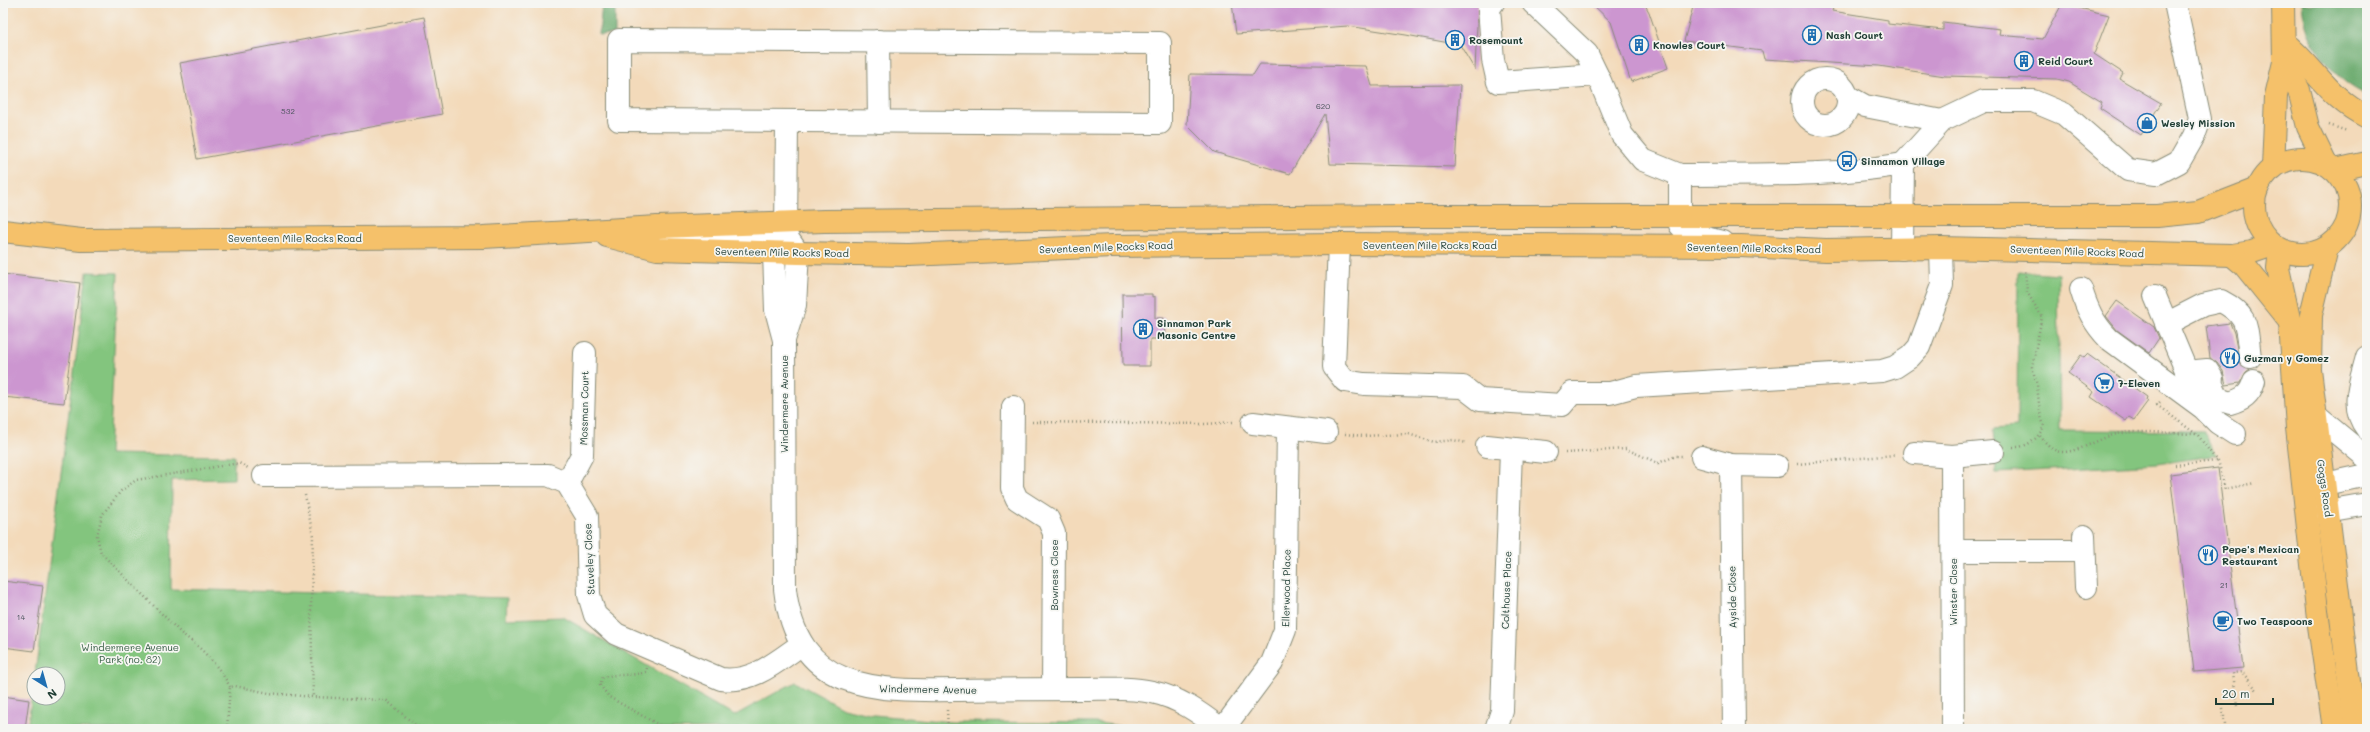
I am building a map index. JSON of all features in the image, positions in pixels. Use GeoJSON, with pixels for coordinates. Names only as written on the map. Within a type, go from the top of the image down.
{"type":"FeatureCollection","features":[{"type":"Feature","properties":{"kind":"main road"},"geometry":{"type":"LineString","coordinates":[[2273,168],[2276,96],[2284,52],[2283,3]]}},
{"type":"Feature","properties":{"kind":"main road"},"geometry":{"type":"LineString","coordinates":[[2284,52],[2302,56],[2312,72],[2360,125]]}},
{"type":"Feature","properties":{"kind":"main road"},"geometry":{"type":"LineString","coordinates":[[2284,52],[2299,90],[2308,127],[2331,167],[2344,181],[2349,194],[2351,207],[2358,216],[2328,248],[2312,254],[2296,254],[2277,247],[2262,234],[2256,220],[2254,205],[2257,189],[2263,177],[2273,168],[2286,161],[2299,158],[2313,159],[2331,167],[2367,163]]}},
{"type":"Feature","properties":{"kind":"main road","name":"Seventeen Mile Rocks Road"},"geometry":{"type":"LineString","coordinates":[[587,231],[657,249],[786,241],[1398,216],[1680,217],[2182,215],[2212,208],[2257,189]]}},
{"type":"Feature","properties":{"kind":"main road","name":"Seventeen Mile Rocks Road"},"geometry":{"type":"LineString","coordinates":[[3,231],[81,240],[483,237],[658,227],[909,255],[1112,246],[1339,244],[1741,246],[1826,250],[1941,248],[2232,255],[2277,247]]}},
{"type":"Feature","properties":{"kind":"main road","name":"Goggs Road"},"geometry":{"type":"LineString","coordinates":[[2277,247],[2278,268],[2290,323],[2318,513],[2355,729]]}},
{"type":"Feature","properties":{"kind":"main road","name":"Goggs Road"},"geometry":{"type":"LineString","coordinates":[[2314,487],[2314,415],[2309,339],[2316,292],[2328,248]]}},
{"type":"Feature","properties":{"kind":"main road"},"geometry":{"type":"LineString","coordinates":[[2232,255],[2244,265],[2290,323]]}},
{"type":"Feature","properties":{"kind":"main road","name":"Goggs Road"},"geometry":{"type":"LineString","coordinates":[[2318,513],[2318,619],[2334,729]]}},
{"type":"Feature","properties":{"kind":"street"},"geometry":{"type":"LineString","coordinates":[[1493,3],[1489,8],[1493,60],[1498,82],[1597,75]]}},
{"type":"Feature","properties":{"kind":"street"},"geometry":{"type":"LineString","coordinates":[[1533,3],[1587,54],[1622,135],[1643,160],[1680,175],[1810,174],[1872,169],[1903,164],[1942,121],[1984,101],[2033,101],[2064,114],[2128,170],[2156,174],[2179,162],[2194,136],[2200,119],[2175,3]]}},
{"type":"Feature","properties":{"kind":"street"},"geometry":{"type":"LineString","coordinates":[[619,40],[1160,42],[1160,123],[787,121],[619,120],[619,40]]}},
{"type":"Feature","properties":{"kind":"street"},"geometry":{"type":"LineString","coordinates":[[878,41],[879,122]]}},
{"type":"Feature","properties":{"kind":"street"},"geometry":{"type":"LineString","coordinates":[[1856,101],[1842,117],[1830,124],[1816,123],[1805,114],[1802,100],[1809,85],[1823,79],[1838,83],[1856,101],[1942,121]]}},
{"type":"Feature","properties":{"kind":"street","name":"Windermere Avenue"},"geometry":{"type":"LineString","coordinates":[[787,121],[786,241],[795,305],[784,340],[784,589],[790,620],[802,644],[824,667],[840,677],[871,687],[908,690],[1116,689],[1152,692],[1182,703],[1222,729]]}},
{"type":"Feature","properties":{"kind":"street"},"geometry":{"type":"LineString","coordinates":[[1902,249],[1903,164]]}},
{"type":"Feature","properties":{"kind":"street"},"geometry":{"type":"LineString","coordinates":[[1680,175],[1680,225],[1689,234],[1741,246]]}},
{"type":"Feature","properties":{"kind":"street"},"geometry":{"type":"LineString","coordinates":[[1339,244],[1334,367],[1345,381],[1364,384],[1463,387],[1480,400],[1562,404],[1572,393],[1610,392],[1636,386],[1882,371],[1895,367],[1910,357],[1919,347],[1942,285],[1941,248]]}},
{"type":"Feature","properties":{"kind":"street"},"geometry":{"type":"LineString","coordinates":[[2081,289],[2089,315],[2098,328],[2115,343],[2202,408],[2218,423],[2235,434]]}},
{"type":"Feature","properties":{"kind":"street"},"geometry":{"type":"LineString","coordinates":[[2154,296],[2202,408]]}},
{"type":"Feature","properties":{"kind":"street"},"geometry":{"type":"LineString","coordinates":[[2166,324],[2203,305],[2221,301],[2234,308],[2244,319],[2250,357]]}},
{"type":"Feature","properties":{"kind":"street","name":"Mossman Court"},"geometry":{"type":"LineString","coordinates":[[567,483],[582,455],[585,353]]}},
{"type":"Feature","properties":{"kind":"street"},"geometry":{"type":"LineString","coordinates":[[2367,357],[2356,406],[2362,423],[2367,429]]}},
{"type":"Feature","properties":{"kind":"street"},"geometry":{"type":"LineString","coordinates":[[2186,372],[2207,370],[2219,398],[2230,403],[2243,399],[2251,391],[2254,381]]}},
{"type":"Feature","properties":{"kind":"street","name":"Bowness Close"},"geometry":{"type":"LineString","coordinates":[[1014,415],[1012,488],[1017,499],[1048,519],[1054,533],[1053,689]]}},
{"type":"Feature","properties":{"kind":"street"},"geometry":{"type":"LineString","coordinates":[[2314,415],[2367,458]]}},
{"type":"Feature","properties":{"kind":"street"},"geometry":{"type":"LineString","coordinates":[[1253,423],[1288,429],[1326,432]]}},
{"type":"Feature","properties":{"kind":"street","name":"Ellerwood Place"},"geometry":{"type":"LineString","coordinates":[[1222,729],[1272,663],[1285,630],[1288,429]]}},
{"type":"Feature","properties":{"kind":"street"},"geometry":{"type":"LineString","coordinates":[[1487,446],[1510,450],[1546,452]]}},
{"type":"Feature","properties":{"kind":"street","name":"Colthouse Place"},"geometry":{"type":"LineString","coordinates":[[1496,729],[1502,711],[1510,450]]}},
{"type":"Feature","properties":{"kind":"street"},"geometry":{"type":"LineString","coordinates":[[1914,453],[1952,456],[1993,452]]}},
{"type":"Feature","properties":{"kind":"street","name":"Winster Close"},"geometry":{"type":"LineString","coordinates":[[1952,456],[1953,729]]}},
{"type":"Feature","properties":{"kind":"street"},"geometry":{"type":"LineString","coordinates":[[1702,457],[1731,465],[1777,466]]}},
{"type":"Feature","properties":{"kind":"street","name":"Ayside Close"},"geometry":{"type":"LineString","coordinates":[[1731,465],[1734,729]]}},
{"type":"Feature","properties":{"kind":"street"},"geometry":{"type":"LineString","coordinates":[[264,476],[548,475],[567,483]]}},
{"type":"Feature","properties":{"kind":"street"},"geometry":{"type":"LineString","coordinates":[[2314,487],[2367,475]]}},
{"type":"Feature","properties":{"kind":"street","name":"Staveley Close"},"geometry":{"type":"LineString","coordinates":[[567,483],[587,516],[589,595],[595,615],[616,634],[653,652],[721,679],[731,680],[754,676],[802,644]]}},
{"type":"Feature","properties":{"kind":"street"},"geometry":{"type":"LineString","coordinates":[[2318,513],[2367,504]]}},
{"type":"Feature","properties":{"kind":"street"},"geometry":{"type":"LineString","coordinates":[[1953,551],[2084,544],[2086,587]]}},
{"type":"Feature","properties":{"kind":"path"},"geometry":{"type":"LineString","coordinates":[[2327,125],[2360,125]]}},
{"type":"Feature","properties":{"kind":"path"},"geometry":{"type":"LineString","coordinates":[[1993,452],[2004,447],[2021,448],[2040,436],[2044,426],[2040,413],[2037,385],[2032,367],[2042,317],[2028,292],[2024,266]]}},
{"type":"Feature","properties":{"kind":"path"},"geometry":{"type":"LineString","coordinates":[[1014,415],[1253,423]]}},
{"type":"Feature","properties":{"kind":"path"},"geometry":{"type":"LineString","coordinates":[[1326,432],[1363,436],[1408,434],[1434,442],[1453,440],[1487,446]]}},
{"type":"Feature","properties":{"kind":"path"},"geometry":{"type":"LineString","coordinates":[[2040,436],[2051,447],[2060,452],[2073,450],[2110,436],[2124,433],[2197,434],[2217,461],[2225,489],[2255,483]]}},
{"type":"Feature","properties":{"kind":"path"},"geometry":{"type":"LineString","coordinates":[[1546,452],[1581,453],[1626,449],[1658,462],[1676,456],[1702,457]]}},
{"type":"Feature","properties":{"kind":"path"},"geometry":{"type":"LineString","coordinates":[[1777,466],[1914,453]]}},
{"type":"Feature","properties":{"kind":"path"},"geometry":{"type":"LineString","coordinates":[[2175,465],[2217,461]]}},
{"type":"Feature","properties":{"kind":"path"},"geometry":{"type":"LineString","coordinates":[[227,729],[230,687],[224,676],[197,644],[182,634],[101,553],[97,536],[102,515],[121,491],[136,480],[239,463],[264,476]]}},
{"type":"Feature","properties":{"kind":"path"},"geometry":{"type":"LineString","coordinates":[[302,477],[308,517],[314,536],[311,610],[313,697]]}},
{"type":"Feature","properties":{"kind":"path"},"geometry":{"type":"LineString","coordinates":[[653,652],[646,672],[632,677],[616,674],[603,677],[600,685],[609,697],[666,729]]}},
{"type":"Feature","properties":{"kind":"path"},"geometry":{"type":"LineString","coordinates":[[2237,706],[2233,673],[2242,672],[2257,690]]}},
{"type":"Feature","properties":{"kind":"path"},"geometry":{"type":"LineString","coordinates":[[230,687],[313,697],[386,700],[420,729]]}},
{"type":"Feature","properties":{"kind":"path"},"geometry":{"type":"LineString","coordinates":[[2223,708],[2225,725]]}},
{"type":"Feature","properties":{"kind":"green space"},"geometry":{"type":"Polygon","coordinates":[[[602,3],[615,3],[615,34],[599,35],[602,3]]]}},
{"type":"Feature","properties":{"kind":"green space"},"geometry":{"type":"Polygon","coordinates":[[[2302,3],[2367,3],[2367,95],[2355,89],[2343,80],[2322,58],[2308,31],[2302,3]]]}},
{"type":"Feature","properties":{"kind":"green space"},"geometry":{"type":"Polygon","coordinates":[[[2018,271],[2058,274],[2060,430],[2203,431],[2217,455],[2158,464],[1996,473],[1993,429],[2017,427],[2018,271]]]}},
{"type":"Feature","properties":{"kind":"green space","name":"Windermere Avenue Park (no. 82)"},"geometry":{"type":"Polygon","coordinates":[[[87,272],[118,273],[109,454],[234,456],[234,479],[172,480],[171,589],[507,598],[506,619],[563,617],[734,716],[795,682],[843,708],[874,715],[952,722],[1097,723],[1146,729],[27,729],[30,706],[66,706],[66,666],[36,666],[87,272]]]}},
{"type":"Feature","properties":{"kind":"building","name":"Rosemount"},"geometry":{"type":"Polygon","coordinates":[[[1232,3],[1478,3],[1475,70],[1460,45],[1348,26],[1236,34],[1232,3]]]}},
{"type":"Feature","properties":{"kind":"building","name":"Knowles Court"},"geometry":{"type":"Polygon","coordinates":[[[1591,3],[1644,3],[1649,12],[1668,68],[1631,82],[1611,22],[1591,3]]]}},
{"type":"Feature","properties":{"kind":"building"},"geometry":{"type":"Polygon","coordinates":[[[1694,3],[1835,3],[1832,11],[1888,20],[1888,24],[1943,30],[1943,22],[2000,29],[1999,35],[2043,39],[2062,4],[2109,15],[2094,54],[2123,73],[2120,79],[2161,103],[2141,135],[2100,108],[2102,102],[2069,82],[2057,79],[1945,76],[1879,66],[1764,59],[1762,51],[1684,41],[1694,3]]]}},
{"type":"Feature","properties":{"kind":"building"},"geometry":{"type":"Polygon","coordinates":[[[424,17],[442,114],[197,159],[180,63],[424,17]]]}},
{"type":"Feature","properties":{"kind":"building"},"geometry":{"type":"Polygon","coordinates":[[[1260,64],[1366,66],[1372,86],[1460,85],[1455,167],[1330,164],[1325,114],[1290,174],[1214,152],[1187,125],[1190,74],[1253,75],[1260,64]]]}},
{"type":"Feature","properties":{"kind":"building"},"geometry":{"type":"Polygon","coordinates":[[[3,274],[80,283],[64,403],[3,397],[3,274]]]}},
{"type":"Feature","properties":{"kind":"building","name":"Sinnamon Park Masonic Centre"},"geometry":{"type":"Polygon","coordinates":[[[1122,294],[1152,294],[1152,297],[1155,296],[1155,318],[1164,318],[1165,339],[1150,339],[1150,366],[1123,366],[1122,294]]]}},
{"type":"Feature","properties":{"kind":"building"},"geometry":{"type":"Polygon","coordinates":[[[2117,301],[2154,327],[2159,338],[2149,353],[2117,330],[2106,316],[2117,301]]]}},
{"type":"Feature","properties":{"kind":"building"},"geometry":{"type":"Polygon","coordinates":[[[2230,323],[2234,333],[2240,364],[2250,369],[2246,372],[2240,383],[2226,385],[2223,371],[2217,363],[2210,358],[2206,326],[2230,323]]]}},
{"type":"Feature","properties":{"kind":"building","name":"7-Eleven"},"geometry":{"type":"Polygon","coordinates":[[[2087,354],[2147,397],[2146,400],[2148,401],[2134,420],[2129,417],[2126,421],[2091,397],[2094,392],[2068,373],[2081,355],[2084,357],[2087,354]]]}},
{"type":"Feature","properties":{"kind":"building"},"geometry":{"type":"Polygon","coordinates":[[[2218,468],[2243,668],[2194,672],[2170,474],[2218,468]]]}},
{"type":"Feature","properties":{"kind":"building"},"geometry":{"type":"Polygon","coordinates":[[[3,581],[43,586],[34,651],[3,647],[3,581]]]}},
{"type":"Feature","properties":{"kind":"building"},"geometry":{"type":"Polygon","coordinates":[[[3,696],[26,700],[26,706],[28,706],[25,729],[3,729],[3,696]]]}},
{"type":"Feature","properties":{"kind":"place","name":"Nash Court"},"geometry":{"type":"Point","coordinates":[1812,35]}},
{"type":"Feature","properties":{"kind":"place","name":"Rosemount"},"geometry":{"type":"Point","coordinates":[1455,40]}},
{"type":"Feature","properties":{"kind":"place","name":"Knowles Court"},"geometry":{"type":"Point","coordinates":[1639,45]}},
{"type":"Feature","properties":{"kind":"place","name":"Reid Court"},"geometry":{"type":"Point","coordinates":[2024,61]}},
{"type":"Feature","properties":{"kind":"place","name":"Wesley Mission"},"geometry":{"type":"Point","coordinates":[2147,123]}},
{"type":"Feature","properties":{"kind":"place","name":"Sinnamon Village"},"geometry":{"type":"Point","coordinates":[1847,161]}},
{"type":"Feature","properties":{"kind":"place","name":"Sinnamon Park Masonic Centre"},"geometry":{"type":"Point","coordinates":[1143,329]}},
{"type":"Feature","properties":{"kind":"place","name":"Guzman y Gomez"},"geometry":{"type":"Point","coordinates":[2230,358]}},
{"type":"Feature","properties":{"kind":"place","name":"7-Eleven"},"geometry":{"type":"Point","coordinates":[2104,383]}},
{"type":"Feature","properties":{"kind":"place","name":"Pepe's Mexican Restaurant"},"geometry":{"type":"Point","coordinates":[2208,555]}},
{"type":"Feature","properties":{"kind":"place","name":"Two Teaspoons"},"geometry":{"type":"Point","coordinates":[2223,621]}}]}
